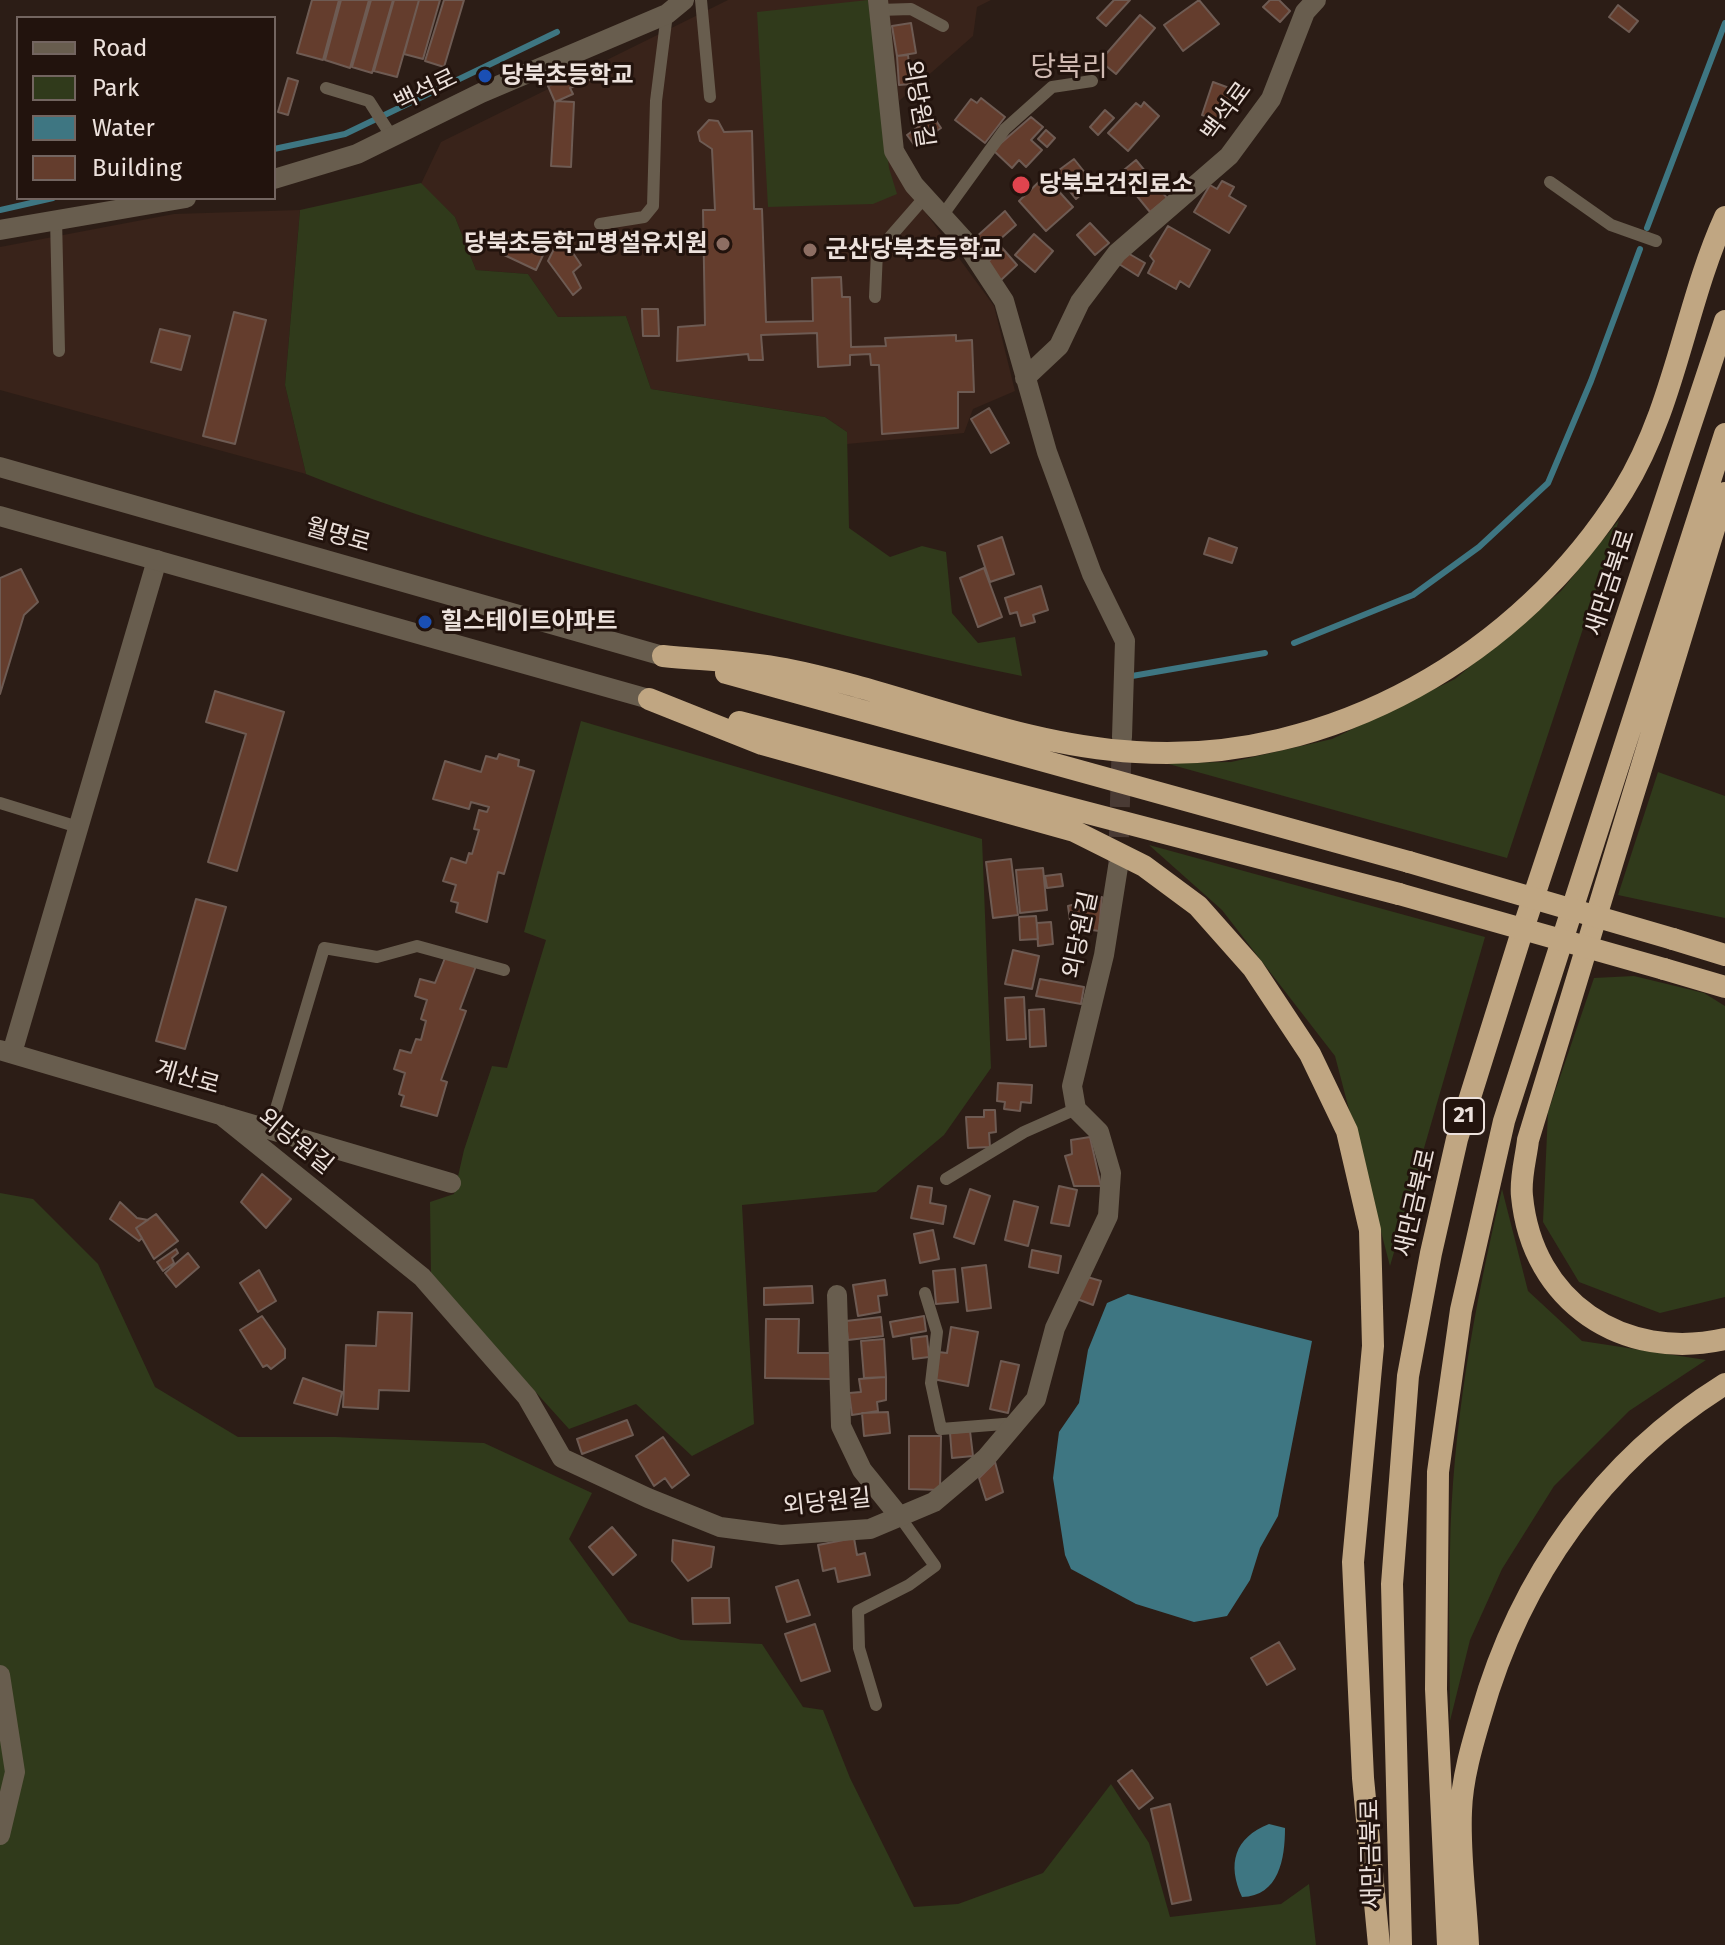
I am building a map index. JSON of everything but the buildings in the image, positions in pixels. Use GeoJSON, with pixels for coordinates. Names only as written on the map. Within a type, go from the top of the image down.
{"type":"FeatureCollection","features":[{"type":"Feature","properties":{"kind":"highway"},"geometry":{"type":"LineString","coordinates":[[663,656],[784,668],[1013,730],[1082,745],[1138,752],[1259,742],[1302,733],[1401,696],[1496,636],[1544,592],[1609,512],[1650,440],[1725,217]]}},
{"type":"Feature","properties":{"kind":"highway","name":"새만금북로"},"geometry":{"type":"LineString","coordinates":[[1401,1945],[1392,1584],[1408,1376],[1431,1253],[1457,1139],[1725,321]]}},
{"type":"Feature","properties":{"kind":"highway","name":"21"},"geometry":{"type":"LineString","coordinates":[[1448,1945],[1436,1689],[1438,1472],[1461,1310],[1504,1121],[1725,434]]}},
{"type":"Feature","properties":{"kind":"highway"},"geometry":{"type":"LineString","coordinates":[[1725,493],[1528,1140],[1521,1194],[1533,1247],[1553,1282],[1582,1312],[1617,1333],[1656,1344],[1697,1345],[1725,1339]]}},
{"type":"Feature","properties":{"kind":"highway"},"geometry":{"type":"LineString","coordinates":[[663,656],[1409,862],[1725,955]]}},
{"type":"Feature","properties":{"kind":"highway"},"geometry":{"type":"LineString","coordinates":[[649,699],[1399,894],[1725,987]]}},
{"type":"Feature","properties":{"kind":"highway"},"geometry":{"type":"LineString","coordinates":[[649,699],[762,744],[1074,831],[1144,866],[1198,906],[1253,968],[1310,1054],[1347,1131],[1370,1230],[1373,1346],[1353,1562],[1363,1778],[1379,1945]]}},
{"type":"Feature","properties":{"kind":"highway"},"geometry":{"type":"LineString","coordinates":[[1468,1945],[1461,1809],[1473,1744],[1509,1634],[1554,1549],[1588,1503],[1663,1427],[1725,1384]]}},
{"type":"Feature","properties":{"kind":"street","name":"백석로"},"geometry":{"type":"LineString","coordinates":[[276,178],[357,154],[388,130],[481,93],[684,0]]}},
{"type":"Feature","properties":{"kind":"street","name":"백석로"},"geometry":{"type":"LineString","coordinates":[[1025,378],[1059,346],[1080,302],[1117,253],[1229,156],[1271,99],[1305,12],[1316,0]]}},
{"type":"Feature","properties":{"kind":"street","name":"외당원길"},"geometry":{"type":"LineString","coordinates":[[878,5],[894,151],[925,197],[964,240],[1004,301],[1047,452],[1092,574],[1125,641],[1122,737]]}},
{"type":"Feature","properties":{"kind":"street"},"geometry":{"type":"LineString","coordinates":[[0,230],[173,200]]}},
{"type":"Feature","properties":{"kind":"street","name":"월명로"},"geometry":{"type":"LineString","coordinates":[[0,467],[663,656]]}},
{"type":"Feature","properties":{"kind":"street"},"geometry":{"type":"LineString","coordinates":[[0,516],[649,699]]}},
{"type":"Feature","properties":{"kind":"street"},"geometry":{"type":"LineString","coordinates":[[6,1052],[78,827],[157,560]]}},
{"type":"Feature","properties":{"kind":"street","name":"외당원길"},"geometry":{"type":"LineString","coordinates":[[221,1115],[422,1277],[527,1397],[562,1458],[720,1527],[796,1534],[870,1529],[934,1502],[986,1458],[1036,1399],[1055,1328],[1108,1216],[1111,1173],[1099,1132],[1076,1109],[1072,1086],[1104,955],[1118,888],[1118,867]]}},
{"type":"Feature","properties":{"kind":"street","name":"계산로"},"geometry":{"type":"LineString","coordinates":[[6,1052],[451,1183]]}},
{"type":"Feature","properties":{"kind":"street"},"geometry":{"type":"LineString","coordinates":[[837,1295],[841,1426],[862,1470],[900,1517]]}},
{"type":"Feature","properties":{"kind":"street"},"geometry":{"type":"LineString","coordinates":[[0,1675],[15,1772],[0,1835]]}},
{"type":"Feature","properties":{"kind":"lane"},"geometry":{"type":"LineString","coordinates":[[701,0],[710,97]]}},
{"type":"Feature","properties":{"kind":"lane"},"geometry":{"type":"LineString","coordinates":[[878,5],[911,9],[943,26]]}},
{"type":"Feature","properties":{"kind":"lane"},"geometry":{"type":"LineString","coordinates":[[600,224],[644,217],[653,206],[656,101],[669,7]]}},
{"type":"Feature","properties":{"kind":"lane"},"geometry":{"type":"LineString","coordinates":[[942,216],[1005,129],[1052,87],[1092,81]]}},
{"type":"Feature","properties":{"kind":"lane"},"geometry":{"type":"LineString","coordinates":[[326,88],[369,101],[388,130]]}},
{"type":"Feature","properties":{"kind":"lane"},"geometry":{"type":"LineString","coordinates":[[1550,182],[1611,225],[1656,241]]}},
{"type":"Feature","properties":{"kind":"lane"},"geometry":{"type":"LineString","coordinates":[[875,297],[877,252],[925,197]]}},
{"type":"Feature","properties":{"kind":"lane"},"geometry":{"type":"LineString","coordinates":[[56,218],[59,351]]}},
{"type":"Feature","properties":{"kind":"lane"},"geometry":{"type":"LineString","coordinates":[[0,803],[78,827]]}},
{"type":"Feature","properties":{"kind":"lane"},"geometry":{"type":"LineString","coordinates":[[270,1129],[324,948],[377,957],[417,946],[504,970]]}},
{"type":"Feature","properties":{"kind":"lane"},"geometry":{"type":"LineString","coordinates":[[946,1179],[1024,1132],[1076,1109]]}},
{"type":"Feature","properties":{"kind":"lane"},"geometry":{"type":"LineString","coordinates":[[925,1293],[937,1332],[931,1383],[941,1429],[1016,1423]]}},
{"type":"Feature","properties":{"kind":"lane"},"geometry":{"type":"LineString","coordinates":[[876,1705],[859,1648],[858,1611],[909,1585],[935,1566],[900,1517]]}},
{"type":"Feature","properties":{"kind":"shaded area","name":"군산당북초등학교"},"geometry":{"type":"Polygon","coordinates":[[[728,0],[872,0],[912,194],[994,306],[1015,391],[973,409],[964,433],[847,444],[847,432],[825,417],[651,389],[626,316],[558,317],[528,274],[476,270],[455,217],[421,184],[441,142],[728,0]]]}},
{"type":"Feature","properties":{"kind":"shaded area"},"geometry":{"type":"Polygon","coordinates":[[[886,0],[991,0],[977,7],[973,36],[899,101],[886,0]]]}},
{"type":"Feature","properties":{"kind":"shaded area"},"geometry":{"type":"Polygon","coordinates":[[[300,210],[285,385],[306,474],[0,390],[0,247],[174,214],[300,210]]]}},
{"type":"Feature","properties":{"kind":"green space"},"geometry":{"type":"Polygon","coordinates":[[[868,0],[889,168],[897,194],[873,204],[768,207],[757,12],[868,0]]]}},
{"type":"Feature","properties":{"kind":"green space"},"geometry":{"type":"Polygon","coordinates":[[[421,183],[455,217],[476,270],[528,274],[558,317],[626,316],[651,389],[825,417],[847,432],[849,528],[890,557],[922,546],[946,552],[952,613],[978,643],[1015,637],[1022,676],[845,636],[578,563],[441,522],[306,474],[285,385],[300,210],[421,183]]]}},
{"type":"Feature","properties":{"kind":"green space"},"geometry":{"type":"Polygon","coordinates":[[[1619,520],[1507,858],[1165,763],[1231,762],[1332,739],[1455,679],[1561,591],[1619,520]]]}},
{"type":"Feature","properties":{"kind":"green space"},"geometry":{"type":"Polygon","coordinates":[[[581,721],[982,839],[991,1068],[944,1135],[876,1192],[742,1205],[754,1424],[692,1456],[636,1404],[569,1429],[431,1276],[430,1202],[454,1194],[464,1150],[492,1066],[507,1068],[546,940],[524,932],[581,721]]]}},
{"type":"Feature","properties":{"kind":"green space"},"geometry":{"type":"Polygon","coordinates":[[[1658,772],[1725,796],[1725,918],[1618,895],[1658,772]]]}},
{"type":"Feature","properties":{"kind":"green space"},"geometry":{"type":"Polygon","coordinates":[[[1149,845],[1485,937],[1390,1266],[1335,1056],[1222,910],[1149,845]]]}},
{"type":"Feature","properties":{"kind":"green space"},"geometry":{"type":"Polygon","coordinates":[[[1634,976],[1704,993],[1725,1006],[1725,1297],[1660,1313],[1579,1282],[1543,1222],[1548,1112],[1594,978],[1634,976]]]}},
{"type":"Feature","properties":{"kind":"green space"},"geometry":{"type":"Polygon","coordinates":[[[1502,1189],[1528,1291],[1582,1341],[1706,1360],[1629,1411],[1554,1486],[1502,1569],[1470,1640],[1450,1721],[1449,1572],[1455,1460],[1466,1368],[1502,1189]]]}},
{"type":"Feature","properties":{"kind":"green space"},"geometry":{"type":"Polygon","coordinates":[[[0,1193],[33,1199],[98,1264],[155,1387],[238,1437],[484,1443],[592,1493],[569,1539],[629,1622],[681,1640],[762,1644],[803,1707],[823,1710],[850,1778],[914,1907],[958,1904],[1043,1873],[1111,1784],[1149,1843],[1170,1917],[1281,1904],[1309,1884],[1316,1945],[0,1945],[0,1193]]]}},
{"type":"Feature","properties":{"kind":"water"},"geometry":{"type":"Polygon","coordinates":[[[1128,1294],[1312,1341],[1278,1516],[1260,1548],[1250,1580],[1227,1616],[1194,1622],[1136,1604],[1071,1569],[1065,1555],[1053,1478],[1059,1432],[1079,1403],[1088,1350],[1107,1303],[1128,1294]]]}},
{"type":"Feature","properties":{"kind":"water"},"geometry":{"type":"Polygon","coordinates":[[[1269,1824],[1285,1828],[1277,1874],[1264,1890],[1242,1897],[1235,1874],[1237,1853],[1248,1837],[1269,1824]]]}},
{"type":"Feature","properties":{"kind":"waterway"},"geometry":{"type":"LineString","coordinates":[[1647,228],[1725,23]]}},
{"type":"Feature","properties":{"kind":"waterway"},"geometry":{"type":"LineString","coordinates":[[276,149],[345,134],[557,32]]}},
{"type":"Feature","properties":{"kind":"waterway"},"geometry":{"type":"LineString","coordinates":[[0,210],[44,200]]}},
{"type":"Feature","properties":{"kind":"waterway"},"geometry":{"type":"LineString","coordinates":[[1294,643],[1413,595],[1479,547],[1548,483],[1591,381],[1640,249]]}},
{"type":"Feature","properties":{"kind":"waterway"},"geometry":{"type":"LineString","coordinates":[[1132,676],[1265,653]]}},
{"type":"Feature","properties":{"kind":"tunnel"},"geometry":{"type":"LineString","coordinates":[[1118,867],[1122,737]]}},
{"type":"Feature","properties":{"kind":"place","name":"당북초등학교"},"geometry":{"type":"Point","coordinates":[485,76]}},
{"type":"Feature","properties":{"kind":"place","name":"당북보건진료소"},"geometry":{"type":"Point","coordinates":[1021,185]}},
{"type":"Feature","properties":{"kind":"place","name":"당북초등학교병설유치원"},"geometry":{"type":"Point","coordinates":[723,244]}},
{"type":"Feature","properties":{"kind":"place","name":"군산당북초등학교"},"geometry":{"type":"Point","coordinates":[810,250]}},
{"type":"Feature","properties":{"kind":"place","name":"힐스테이트아파트"},"geometry":{"type":"Point","coordinates":[425,622]}},
{"type":"Feature","properties":{"kind":"district","name":"당북리"},"geometry":{"type":"Point","coordinates":[1069,68]}}]}
